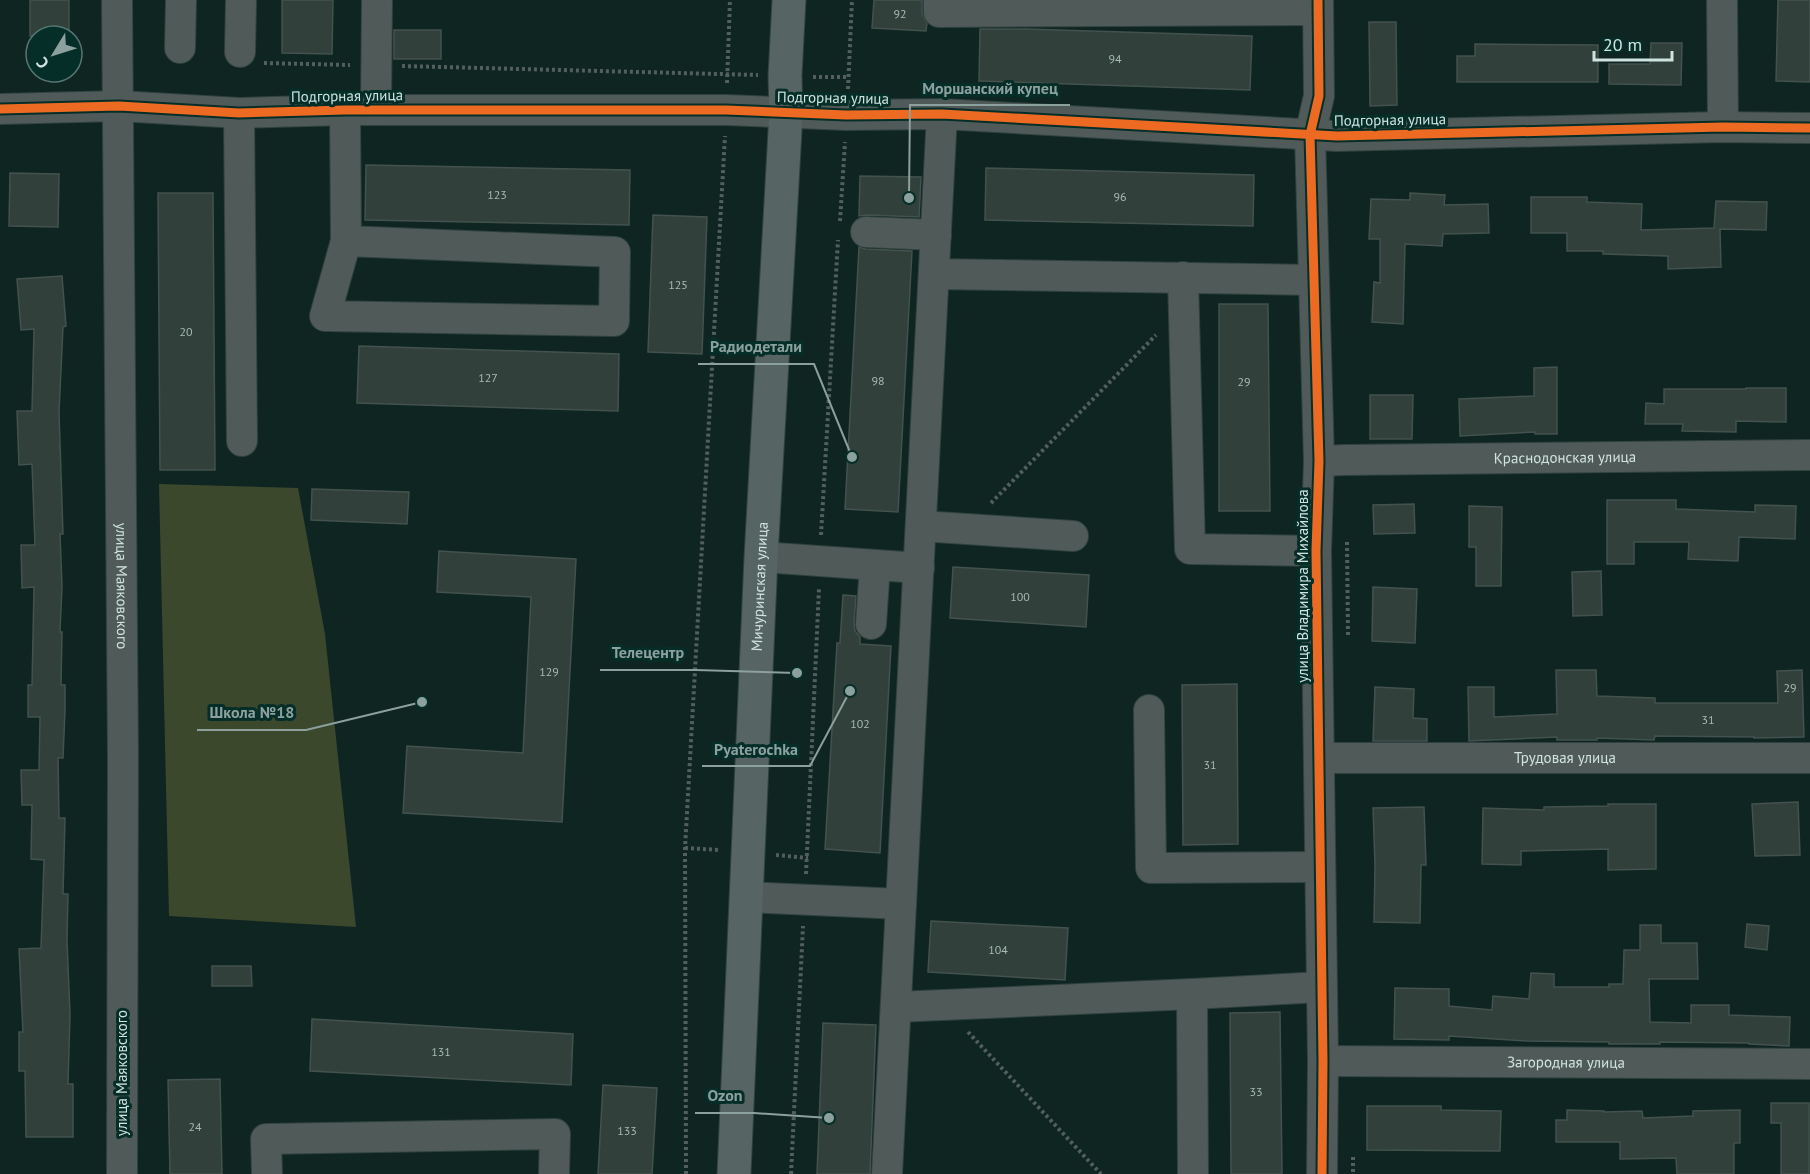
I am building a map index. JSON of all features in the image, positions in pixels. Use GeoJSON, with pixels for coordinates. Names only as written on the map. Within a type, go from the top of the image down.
{"type":"FeatureCollection","features":[{"type":"Feature","properties":{"kind":"main road","name":"Мичуринская улица"},"geometry":{"type":"LineString","coordinates":[[734,1174],[761,557],[786,113],[785,76],[789,0]]}},
{"type":"Feature","properties":{"kind":"street","name":"улица Маяковского"},"geometry":{"type":"LineString","coordinates":[[117,0],[123,758],[122,1174]]}},
{"type":"Feature","properties":{"kind":"street"},"geometry":{"type":"LineString","coordinates":[[180,48],[181,0]]}},
{"type":"Feature","properties":{"kind":"street"},"geometry":{"type":"LineString","coordinates":[[241,0],[251,57]]}},
{"type":"Feature","properties":{"kind":"street"},"geometry":{"type":"LineString","coordinates":[[376,0],[376,110]]}},
{"type":"Feature","properties":{"kind":"street"},"geometry":{"type":"LineString","coordinates":[[939,0],[939,12],[1318,5]]}},
{"type":"Feature","properties":{"kind":"street"},"geometry":{"type":"LineString","coordinates":[[1722,0],[1723,127]]}},
{"type":"Feature","properties":{"kind":"street","name":"улица Владимира Михайлова"},"geometry":{"type":"LineString","coordinates":[[1318,5],[1319,96],[1310,135],[1319,461],[1316,551],[1323,1061],[1322,1174]]}},
{"type":"Feature","properties":{"kind":"street","name":"Подгорная улица"},"geometry":{"type":"LineString","coordinates":[[0,109],[119,106],[238,113],[345,110],[726,110],[846,115],[942,114],[1337,136],[1723,127],[1810,128]]}},
{"type":"Feature","properties":{"kind":"street"},"geometry":{"type":"LineString","coordinates":[[345,110],[346,241],[325,316],[614,321],[615,252],[346,241]]}},
{"type":"Feature","properties":{"kind":"street"},"geometry":{"type":"LineString","coordinates":[[238,113],[242,441]]}},
{"type":"Feature","properties":{"kind":"street"},"geometry":{"type":"LineString","coordinates":[[887,1174],[942,114]]}},
{"type":"Feature","properties":{"kind":"street"},"geometry":{"type":"LineString","coordinates":[[866,232],[936,235]]}},
{"type":"Feature","properties":{"kind":"street"},"geometry":{"type":"LineString","coordinates":[[934,274],[1183,292],[1314,280]]}},
{"type":"Feature","properties":{"kind":"street"},"geometry":{"type":"LineString","coordinates":[[1183,292],[1190,549],[1316,551]]}},
{"type":"Feature","properties":{"kind":"street","name":"Краснодонская улица"},"geometry":{"type":"LineString","coordinates":[[1319,461],[1810,455]]}},
{"type":"Feature","properties":{"kind":"street"},"geometry":{"type":"LineString","coordinates":[[921,526],[1073,536]]}},
{"type":"Feature","properties":{"kind":"street"},"geometry":{"type":"LineString","coordinates":[[761,557],[919,568]]}},
{"type":"Feature","properties":{"kind":"street"},"geometry":{"type":"LineString","coordinates":[[871,624],[875,565]]}},
{"type":"Feature","properties":{"kind":"street"},"geometry":{"type":"LineString","coordinates":[[1149,710],[1151,868],[1320,867]]}},
{"type":"Feature","properties":{"kind":"street","name":"Трудовая улица"},"geometry":{"type":"LineString","coordinates":[[1319,758],[1810,758]]}},
{"type":"Feature","properties":{"kind":"street"},"geometry":{"type":"LineString","coordinates":[[747,897],[901,904]]}},
{"type":"Feature","properties":{"kind":"street"},"geometry":{"type":"LineString","coordinates":[[896,1006],[1321,987]]}},
{"type":"Feature","properties":{"kind":"street"},"geometry":{"type":"LineString","coordinates":[[1192,994],[1193,1174]]}},
{"type":"Feature","properties":{"kind":"street","name":"Загородная улица"},"geometry":{"type":"LineString","coordinates":[[1323,1061],[1810,1064]]}},
{"type":"Feature","properties":{"kind":"street"},"geometry":{"type":"LineString","coordinates":[[267,1174],[266,1139],[555,1134],[554,1174]]}},
{"type":"Feature","properties":{"kind":"path"},"geometry":{"type":"LineString","coordinates":[[686,1174],[685,848],[726,110],[730,0]]}},
{"type":"Feature","properties":{"kind":"path"},"geometry":{"type":"LineString","coordinates":[[251,57],[357,65]]}},
{"type":"Feature","properties":{"kind":"path"},"geometry":{"type":"LineString","coordinates":[[393,66],[849,77]]}},
{"type":"Feature","properties":{"kind":"path"},"geometry":{"type":"LineString","coordinates":[[965,529],[1183,292]]}},
{"type":"Feature","properties":{"kind":"path"},"geometry":{"type":"LineString","coordinates":[[942,1005],[1101,1174]]}},
{"type":"Feature","properties":{"kind":"green space"},"geometry":{"type":"Polygon","coordinates":[[[159,484],[298,488],[325,634],[356,927],[169,916],[159,484]]]}},
{"type":"Feature","properties":{"kind":"building"},"geometry":{"type":"Polygon","coordinates":[[[30,0],[69,0],[69,24],[30,24],[30,0]]]}},
{"type":"Feature","properties":{"kind":"building"},"geometry":{"type":"Polygon","coordinates":[[[282,0],[333,0],[332,54],[282,53],[282,0]]]}},
{"type":"Feature","properties":{"kind":"building"},"geometry":{"type":"Polygon","coordinates":[[[874,0],[922,0],[922,13],[927,23],[926,31],[872,28],[874,0]]]}},
{"type":"Feature","properties":{"kind":"building"},"geometry":{"type":"Polygon","coordinates":[[[1778,0],[1810,0],[1810,82],[1776,81],[1778,0]]]}},
{"type":"Feature","properties":{"kind":"building"},"geometry":{"type":"Polygon","coordinates":[[[1369,22],[1396,22],[1397,105],[1370,106],[1369,22]]]}},
{"type":"Feature","properties":{"kind":"building"},"geometry":{"type":"Polygon","coordinates":[[[980,29],[1252,36],[1250,90],[979,81],[980,29]]]}},
{"type":"Feature","properties":{"kind":"building"},"geometry":{"type":"Polygon","coordinates":[[[394,30],[441,30],[441,59],[394,59],[394,30]]]}},
{"type":"Feature","properties":{"kind":"building"},"geometry":{"type":"Polygon","coordinates":[[[1651,43],[1682,43],[1681,85],[1609,84],[1609,64],[1650,64],[1651,43]]]}},
{"type":"Feature","properties":{"kind":"building"},"geometry":{"type":"Polygon","coordinates":[[[1475,44],[1598,45],[1598,82],[1457,82],[1457,56],[1475,56],[1475,44]]]}},
{"type":"Feature","properties":{"kind":"building"},"geometry":{"type":"Polygon","coordinates":[[[366,165],[630,170],[629,225],[365,220],[366,165]]]}},
{"type":"Feature","properties":{"kind":"building"},"geometry":{"type":"Polygon","coordinates":[[[986,168],[1254,175],[1253,226],[985,220],[986,168]]]}},
{"type":"Feature","properties":{"kind":"building"},"geometry":{"type":"Polygon","coordinates":[[[10,173],[59,174],[58,227],[9,226],[10,173]]]}},
{"type":"Feature","properties":{"kind":"building"},"geometry":{"type":"Polygon","coordinates":[[[860,176],[921,177],[919,217],[859,216],[860,176]]]}},
{"type":"Feature","properties":{"kind":"building"},"geometry":{"type":"Polygon","coordinates":[[[158,193],[213,193],[215,470],[160,470],[158,193]]]}},
{"type":"Feature","properties":{"kind":"building"},"geometry":{"type":"Polygon","coordinates":[[[1410,193],[1445,195],[1444,205],[1488,204],[1489,233],[1443,234],[1442,246],[1405,244],[1403,324],[1372,322],[1374,282],[1380,283],[1380,239],[1369,239],[1371,199],[1410,200],[1410,193]]]}},
{"type":"Feature","properties":{"kind":"building"},"geometry":{"type":"Polygon","coordinates":[[[1531,197],[1587,197],[1587,202],[1642,204],[1641,230],[1714,228],[1716,201],[1767,202],[1766,230],[1720,229],[1721,267],[1668,269],[1668,256],[1567,251],[1567,233],[1531,233],[1531,197]]]}},
{"type":"Feature","properties":{"kind":"building"},"geometry":{"type":"Polygon","coordinates":[[[653,215],[707,217],[702,354],[648,352],[653,215]]]}},
{"type":"Feature","properties":{"kind":"building"},"geometry":{"type":"Polygon","coordinates":[[[859,247],[912,251],[898,512],[845,509],[859,247]]]}},
{"type":"Feature","properties":{"kind":"building"},"geometry":{"type":"Polygon","coordinates":[[[62,276],[66,326],[63,327],[59,412],[63,534],[60,534],[62,586],[60,632],[62,632],[61,685],[65,685],[65,710],[63,758],[58,758],[59,818],[65,818],[63,894],[68,894],[70,1014],[68,1084],[73,1084],[73,1137],[26,1137],[25,1071],[19,1071],[19,1032],[23,1032],[19,949],[41,948],[44,860],[31,859],[32,805],[22,805],[21,770],[39,770],[40,717],[28,717],[28,685],[32,685],[34,587],[22,588],[21,545],[35,545],[32,464],[19,465],[17,411],[32,411],[34,329],[21,330],[17,279],[62,276]]]}},
{"type":"Feature","properties":{"kind":"building"},"geometry":{"type":"Polygon","coordinates":[[[1219,304],[1268,304],[1270,511],[1219,511],[1219,304]]]}},
{"type":"Feature","properties":{"kind":"building"},"geometry":{"type":"Polygon","coordinates":[[[359,346],[619,354],[618,411],[357,403],[359,346]]]}},
{"type":"Feature","properties":{"kind":"building"},"geometry":{"type":"Polygon","coordinates":[[[1557,367],[1557,434],[1535,434],[1535,432],[1460,436],[1459,399],[1534,396],[1534,368],[1557,367]]]}},
{"type":"Feature","properties":{"kind":"building"},"geometry":{"type":"Polygon","coordinates":[[[1786,388],[1786,422],[1736,421],[1736,432],[1682,431],[1683,424],[1645,424],[1646,403],[1664,404],[1664,389],[1786,388]]]}},
{"type":"Feature","properties":{"kind":"building"},"geometry":{"type":"Polygon","coordinates":[[[1370,395],[1413,395],[1412,439],[1370,439],[1370,395]]]}},
{"type":"Feature","properties":{"kind":"building"},"geometry":{"type":"Polygon","coordinates":[[[312,489],[409,492],[407,524],[311,520],[312,489]]]}},
{"type":"Feature","properties":{"kind":"building"},"geometry":{"type":"Polygon","coordinates":[[[1607,500],[1676,500],[1676,509],[1755,512],[1755,505],[1796,506],[1795,539],[1739,537],[1738,561],[1688,559],[1689,542],[1634,542],[1634,564],[1607,564],[1607,500]]]}},
{"type":"Feature","properties":{"kind":"building"},"geometry":{"type":"Polygon","coordinates":[[[1414,504],[1415,533],[1374,534],[1373,505],[1414,504]]]}},
{"type":"Feature","properties":{"kind":"building"},"geometry":{"type":"Polygon","coordinates":[[[1469,506],[1502,507],[1501,586],[1476,586],[1476,547],[1469,547],[1469,506]]]}},
{"type":"Feature","properties":{"kind":"building"},"geometry":{"type":"Polygon","coordinates":[[[439,551],[576,559],[562,822],[403,813],[407,746],[523,753],[531,597],[437,592],[439,551]]]}},
{"type":"Feature","properties":{"kind":"building"},"geometry":{"type":"Polygon","coordinates":[[[953,567],[1089,575],[1086,627],[950,618],[953,567]]]}},
{"type":"Feature","properties":{"kind":"building"},"geometry":{"type":"Polygon","coordinates":[[[1601,571],[1602,615],[1573,616],[1572,572],[1601,571]]]}},
{"type":"Feature","properties":{"kind":"building"},"geometry":{"type":"Polygon","coordinates":[[[1373,587],[1417,589],[1415,643],[1372,641],[1373,587]]]}},
{"type":"Feature","properties":{"kind":"building"},"geometry":{"type":"Polygon","coordinates":[[[843,595],[856,596],[854,623],[855,631],[860,637],[860,644],[891,646],[880,853],[825,849],[837,643],[840,643],[843,595]]]}},
{"type":"Feature","properties":{"kind":"building"},"geometry":{"type":"Polygon","coordinates":[[[1556,670],[1596,670],[1597,696],[1655,698],[1655,703],[1778,703],[1777,671],[1802,670],[1804,737],[1655,736],[1654,740],[1597,738],[1597,740],[1557,740],[1557,737],[1469,741],[1468,687],[1494,687],[1494,717],[1557,714],[1556,670]]]}},
{"type":"Feature","properties":{"kind":"building"},"geometry":{"type":"Polygon","coordinates":[[[1237,684],[1238,844],[1183,845],[1182,685],[1237,684]]]}},
{"type":"Feature","properties":{"kind":"building"},"geometry":{"type":"Polygon","coordinates":[[[1375,687],[1414,689],[1413,718],[1427,719],[1427,741],[1373,741],[1375,687]]]}},
{"type":"Feature","properties":{"kind":"building"},"geometry":{"type":"Polygon","coordinates":[[[1798,802],[1800,855],[1755,856],[1752,804],[1798,802]]]}},
{"type":"Feature","properties":{"kind":"building"},"geometry":{"type":"Polygon","coordinates":[[[1608,804],[1656,804],[1656,869],[1608,870],[1608,849],[1521,851],[1521,865],[1482,864],[1483,808],[1544,810],[1544,807],[1608,806],[1608,804]]]}},
{"type":"Feature","properties":{"kind":"building"},"geometry":{"type":"Polygon","coordinates":[[[1424,807],[1426,865],[1421,865],[1420,923],[1374,922],[1373,808],[1424,807]]]}},
{"type":"Feature","properties":{"kind":"building"},"geometry":{"type":"Polygon","coordinates":[[[931,921],[1068,928],[1065,980],[928,972],[931,921]]]}},
{"type":"Feature","properties":{"kind":"building"},"geometry":{"type":"Polygon","coordinates":[[[1747,924],[1769,926],[1767,950],[1745,947],[1747,924]]]}},
{"type":"Feature","properties":{"kind":"building"},"geometry":{"type":"Polygon","coordinates":[[[1640,925],[1661,925],[1661,943],[1697,943],[1698,979],[1649,979],[1650,1022],[1691,1023],[1691,1005],[1729,1005],[1729,1015],[1790,1017],[1789,1046],[1660,1042],[1660,1044],[1609,1044],[1609,1042],[1527,1041],[1449,1036],[1449,1040],[1394,1039],[1395,988],[1449,989],[1449,1006],[1492,1010],[1493,996],[1529,999],[1531,973],[1554,974],[1554,987],[1609,987],[1609,984],[1623,984],[1624,950],[1640,950],[1640,925]]]}},
{"type":"Feature","properties":{"kind":"building"},"geometry":{"type":"Polygon","coordinates":[[[212,966],[251,966],[252,986],[212,986],[212,966]]]}},
{"type":"Feature","properties":{"kind":"building"},"geometry":{"type":"Polygon","coordinates":[[[1280,1012],[1282,1174],[1231,1174],[1230,1013],[1280,1012]]]}},
{"type":"Feature","properties":{"kind":"building"},"geometry":{"type":"Polygon","coordinates":[[[312,1019],[573,1034],[571,1085],[310,1071],[312,1019]]]}},
{"type":"Feature","properties":{"kind":"building"},"geometry":{"type":"Polygon","coordinates":[[[823,1023],[876,1025],[870,1174],[817,1174],[823,1023]]]}},
{"type":"Feature","properties":{"kind":"building"},"geometry":{"type":"Polygon","coordinates":[[[220,1079],[222,1174],[170,1174],[168,1080],[220,1079]]]}},
{"type":"Feature","properties":{"kind":"building"},"geometry":{"type":"Polygon","coordinates":[[[603,1085],[657,1088],[652,1174],[598,1174],[603,1085]]]}},
{"type":"Feature","properties":{"kind":"building"},"geometry":{"type":"Polygon","coordinates":[[[1771,1103],[1809,1103],[1809,1174],[1781,1174],[1781,1123],[1771,1123],[1771,1103]]]}},
{"type":"Feature","properties":{"kind":"building"},"geometry":{"type":"Polygon","coordinates":[[[1367,1106],[1441,1106],[1441,1110],[1501,1111],[1500,1151],[1367,1150],[1367,1106]]]}},
{"type":"Feature","properties":{"kind":"building"},"geometry":{"type":"Polygon","coordinates":[[[1567,1110],[1642,1111],[1643,1118],[1693,1116],[1693,1111],[1740,1110],[1740,1143],[1734,1143],[1734,1174],[1677,1174],[1676,1158],[1620,1159],[1620,1142],[1556,1142],[1556,1120],[1567,1120],[1567,1110]]]}},
{"type":"Feature","properties":{"kind":"cycle path"},"geometry":{"type":"LineString","coordinates":[[1318,0],[1319,96],[1310,135],[1319,461],[1316,551],[1323,1061],[1322,1174]]}},
{"type":"Feature","properties":{"kind":"cycle path"},"geometry":{"type":"LineString","coordinates":[[0,109],[119,106],[239,113],[345,110],[726,110],[846,115],[942,114],[1337,136],[1723,127],[1810,128]]}},
{"type":"Feature","properties":{"kind":"place","name":"Моршанский купец"},"geometry":{"type":"Point","coordinates":[909,198]}},
{"type":"Feature","properties":{"kind":"place","name":"Радиодетали"},"geometry":{"type":"Point","coordinates":[852,457]}},
{"type":"Feature","properties":{"kind":"place","name":"Телецентр"},"geometry":{"type":"Point","coordinates":[797,673]}},
{"type":"Feature","properties":{"kind":"place","name":"Pyaterochka"},"geometry":{"type":"Point","coordinates":[850,691]}},
{"type":"Feature","properties":{"kind":"place","name":"Школа №18"},"geometry":{"type":"Point","coordinates":[422,702]}},
{"type":"Feature","properties":{"kind":"place","name":"Ozon"},"geometry":{"type":"Point","coordinates":[829,1118]}}]}
